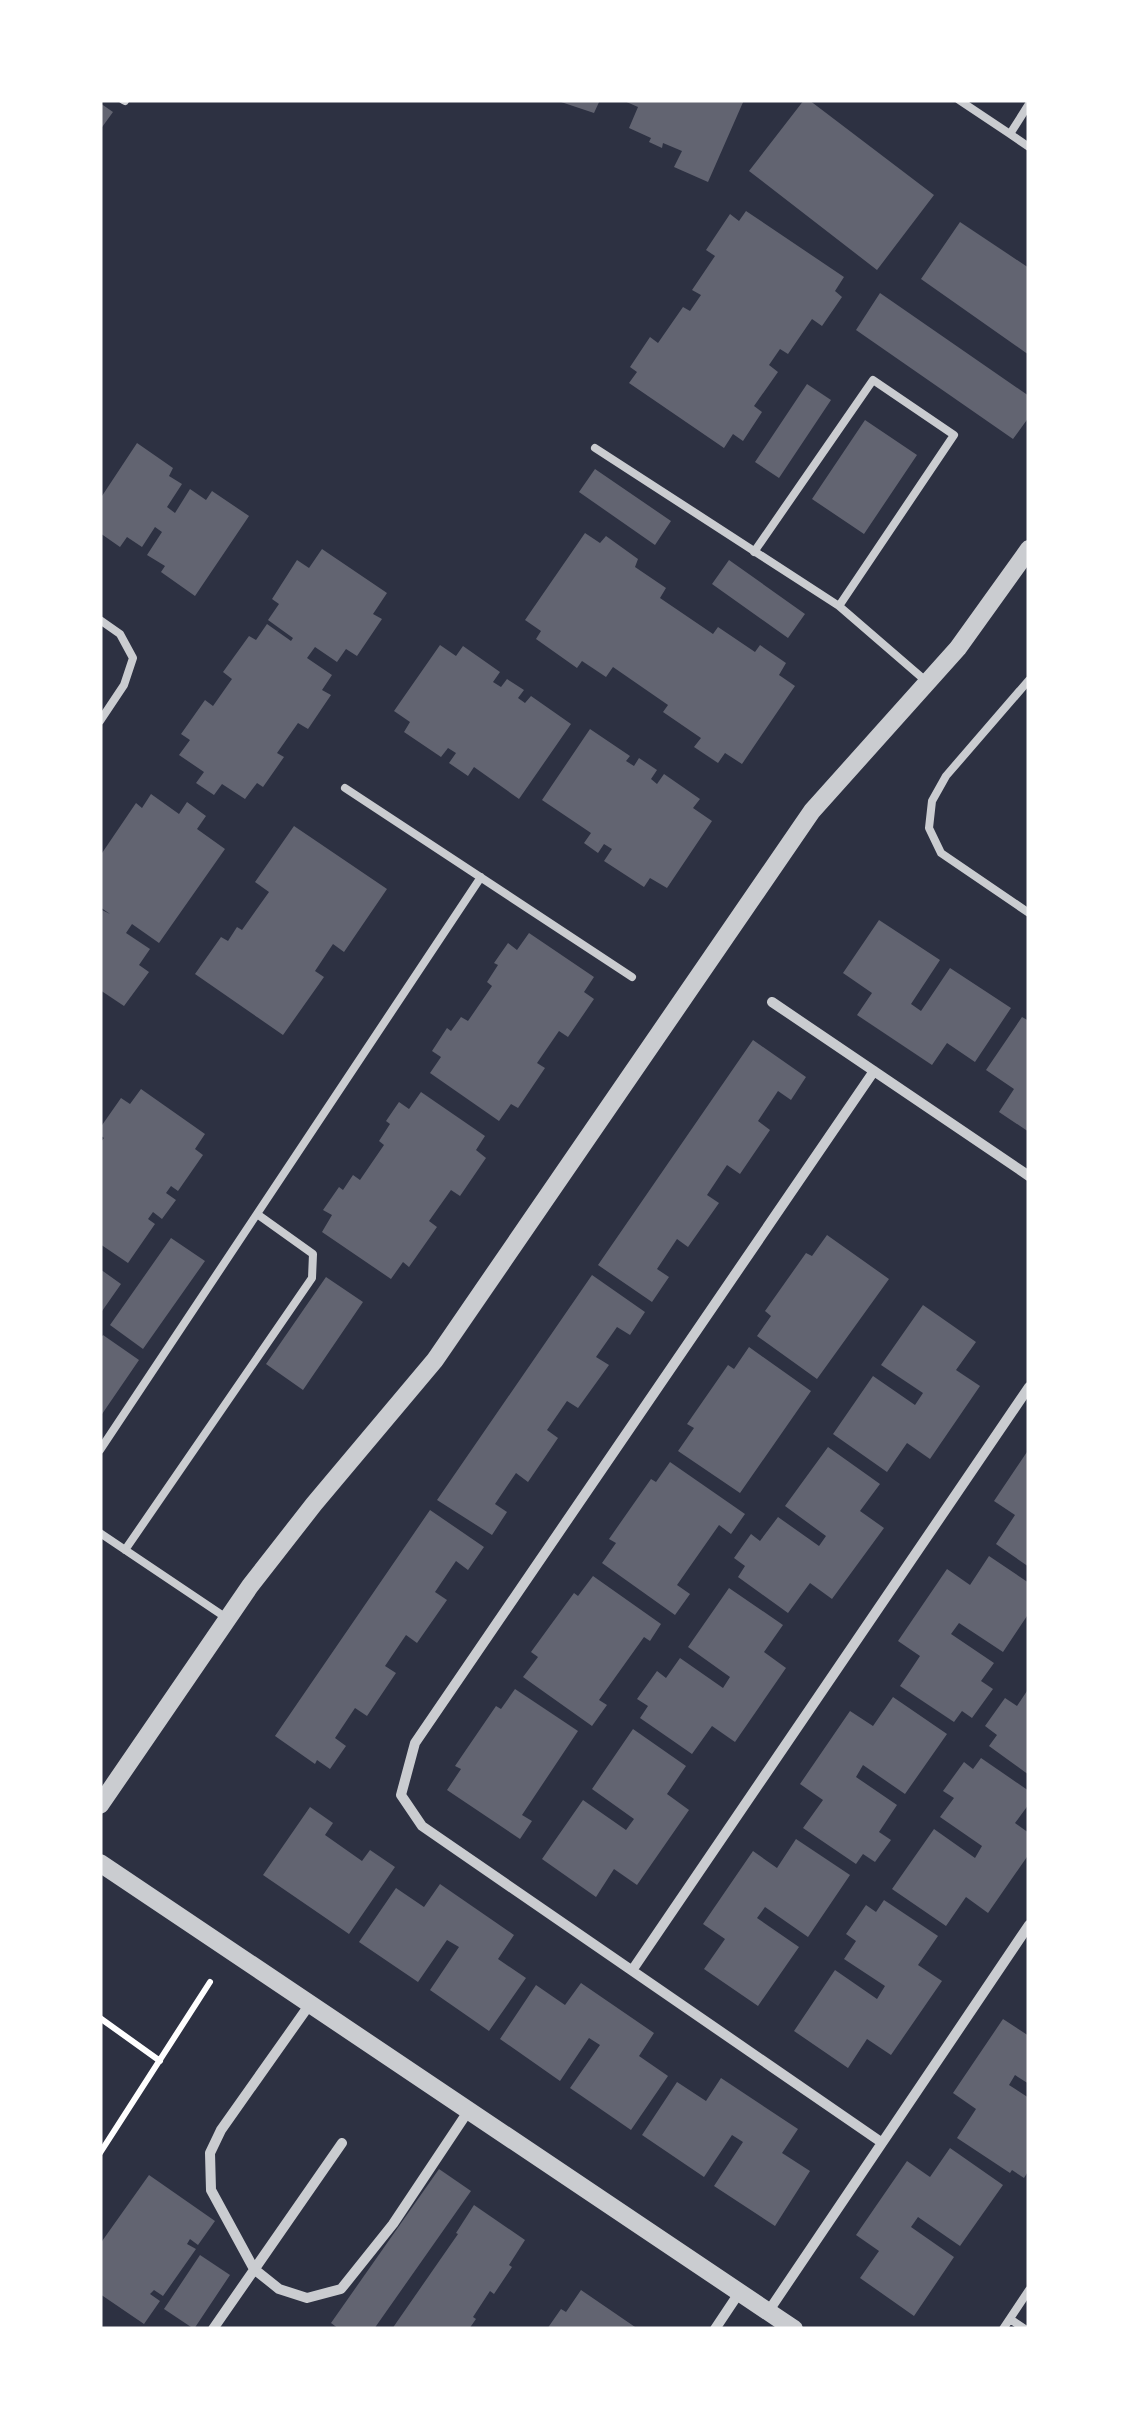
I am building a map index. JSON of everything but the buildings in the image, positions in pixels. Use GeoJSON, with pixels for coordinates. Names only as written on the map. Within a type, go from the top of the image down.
{"type":"FeatureCollection","features":[{"type":"Feature","properties":{"kind":"street"},"geometry":{"type":"LineString","coordinates":[[100,1804],[228,1619],[314,1504],[434,1360],[812,810],[981,618],[1029,550]]}},
{"type":"Feature","properties":{"kind":"street"},"geometry":{"type":"LineString","coordinates":[[772,1002],[1029,1176]]}},
{"type":"Feature","properties":{"kind":"street"},"geometry":{"type":"LineString","coordinates":[[874,1071],[415,1743],[402,1795],[422,1826],[881,2142]]}},
{"type":"Feature","properties":{"kind":"street"},"geometry":{"type":"LineString","coordinates":[[633,1969],[1029,1387]]}},
{"type":"Feature","properties":{"kind":"street"},"geometry":{"type":"LineString","coordinates":[[100,1863],[794,2329]]}},
{"type":"Feature","properties":{"kind":"street"},"geometry":{"type":"LineString","coordinates":[[768,2312],[1029,1925]]}},
{"type":"Feature","properties":{"kind":"street"},"geometry":{"type":"LineString","coordinates":[[310,2004],[221,2130],[210,2152],[210,2190],[254,2269],[279,2290],[307,2298],[341,2289],[394,2224],[469,2110]]}},
{"type":"Feature","properties":{"kind":"street"},"geometry":{"type":"LineString","coordinates":[[213,2329],[342,2143]]}},
{"type":"Feature","properties":{"kind":"street"},"geometry":{"type":"LineString","coordinates":[[715,2329],[739,2293]]}},
{"type":"Feature","properties":{"kind":"lane"},"geometry":{"type":"LineString","coordinates":[[959,100],[1029,147]]}},
{"type":"Feature","properties":{"kind":"lane"},"geometry":{"type":"LineString","coordinates":[[1010,134],[1029,104]]}},
{"type":"Feature","properties":{"kind":"lane"},"geometry":{"type":"LineString","coordinates":[[754,552],[872,380],[954,435],[839,606]]}},
{"type":"Feature","properties":{"kind":"lane"},"geometry":{"type":"LineString","coordinates":[[596,448],[839,606],[927,682]]}},
{"type":"Feature","properties":{"kind":"lane"},"geometry":{"type":"LineString","coordinates":[[100,620],[120,634],[133,658],[124,685],[100,721]]}},
{"type":"Feature","properties":{"kind":"lane"},"geometry":{"type":"LineString","coordinates":[[1029,680],[946,776],[932,801],[929,828],[941,853],[1029,913]]}},
{"type":"Feature","properties":{"kind":"lane"},"geometry":{"type":"LineString","coordinates":[[345,788],[632,978]]}},
{"type":"Feature","properties":{"kind":"lane"},"geometry":{"type":"LineString","coordinates":[[100,1450],[481,877]]}},
{"type":"Feature","properties":{"kind":"lane"},"geometry":{"type":"LineString","coordinates":[[126,1550],[312,1278],[313,1254],[258,1214]]}},
{"type":"Feature","properties":{"kind":"lane"},"geometry":{"type":"LineString","coordinates":[[100,1533],[228,1619]]}},
{"type":"Feature","properties":{"kind":"lane"},"geometry":{"type":"LineString","coordinates":[[1003,2329],[1029,2290]]}},
{"type":"Feature","properties":{"kind":"lane"},"geometry":{"type":"LineString","coordinates":[[1010,2319],[1025,2329]]}},
{"type":"Feature","properties":{"kind":"path"},"geometry":{"type":"LineString","coordinates":[[100,2153],[210,1982]]}},
{"type":"Feature","properties":{"kind":"path"},"geometry":{"type":"LineString","coordinates":[[100,2018],[160,2061]]}}]}
